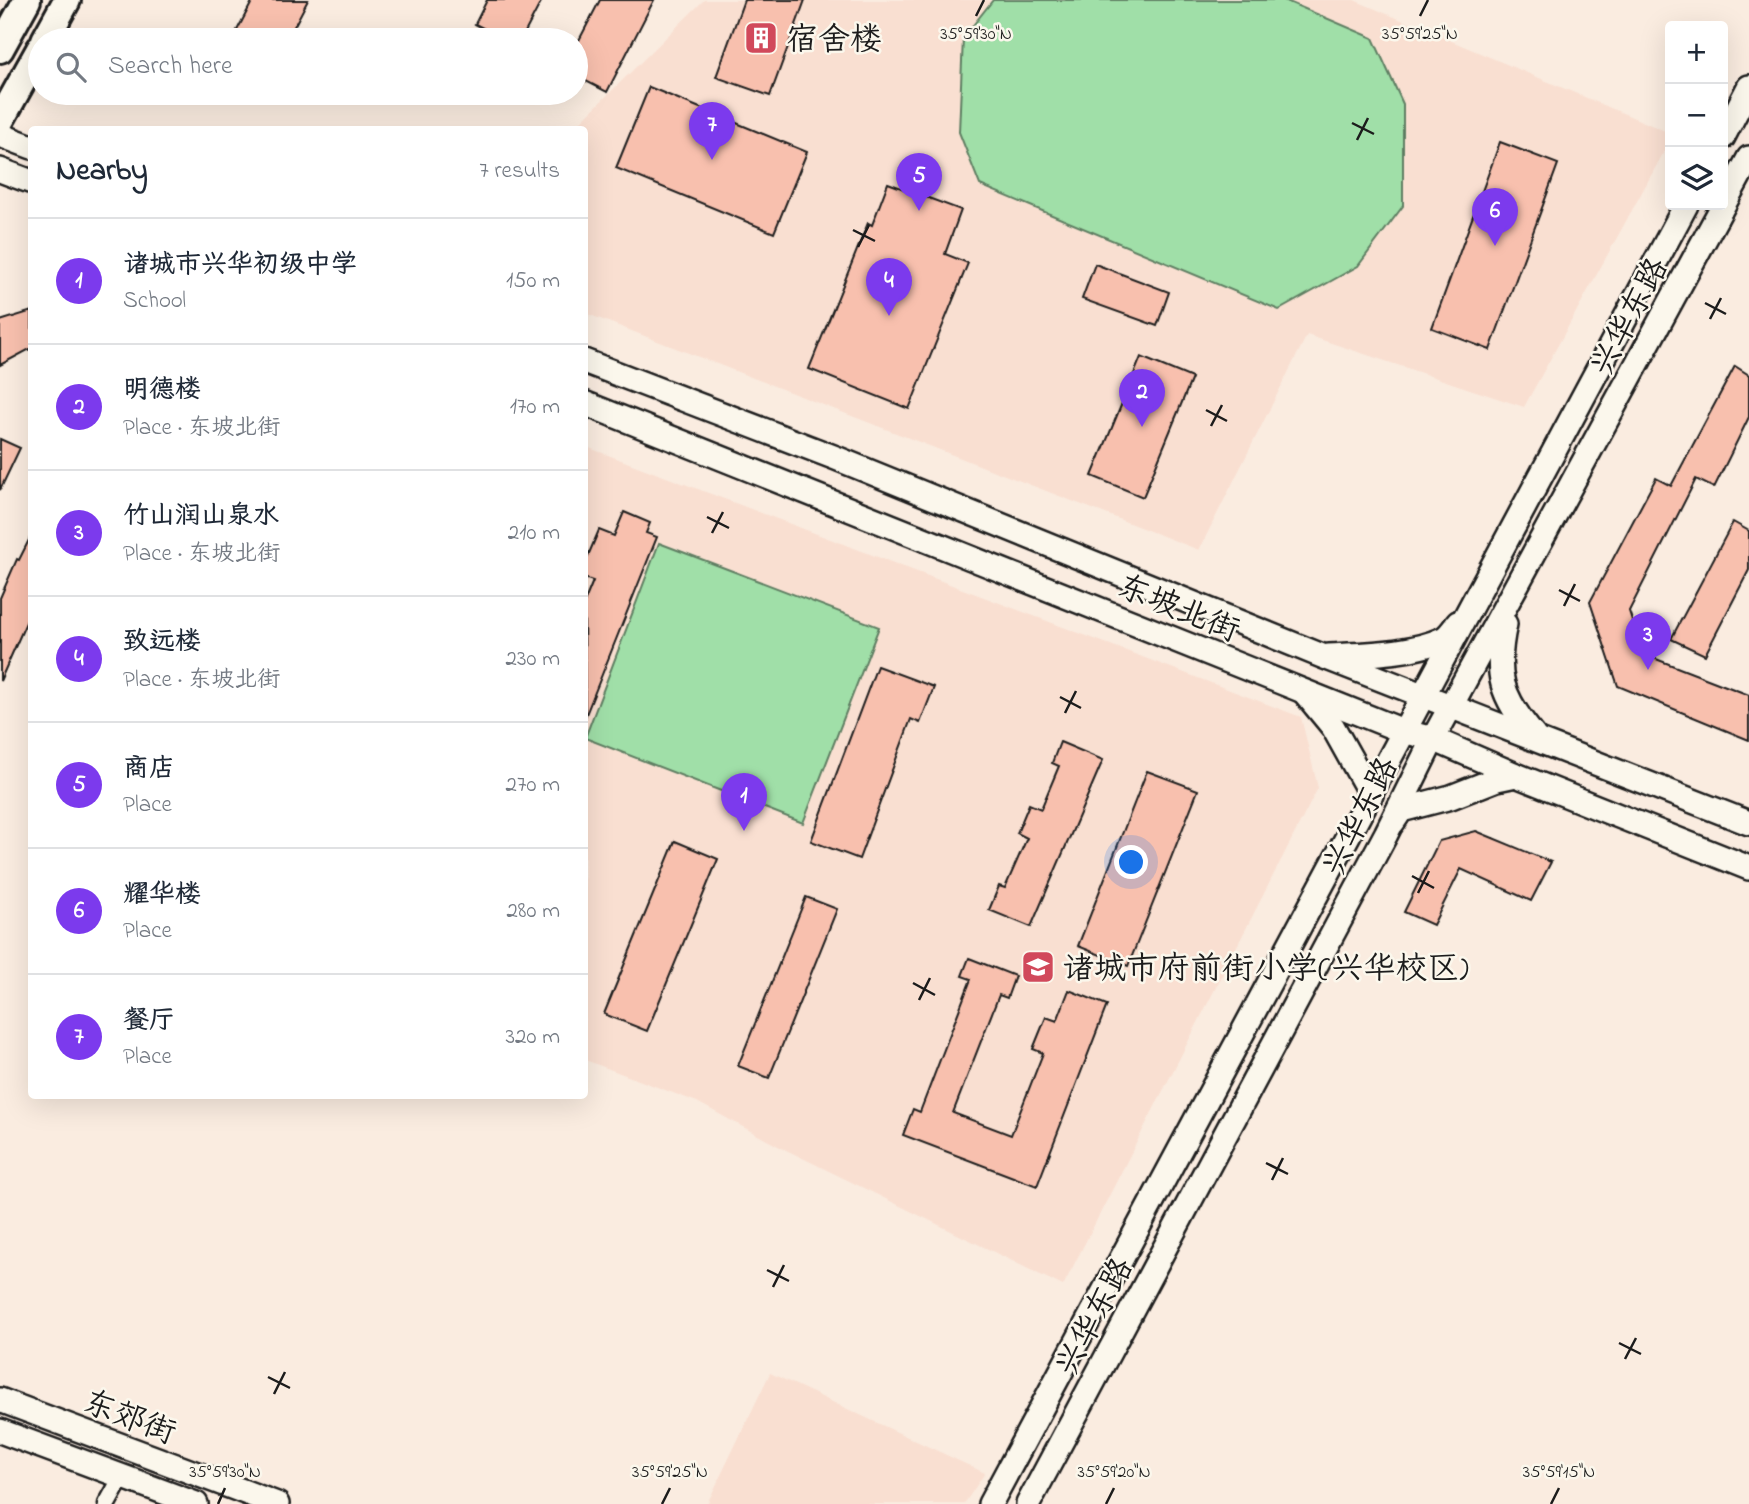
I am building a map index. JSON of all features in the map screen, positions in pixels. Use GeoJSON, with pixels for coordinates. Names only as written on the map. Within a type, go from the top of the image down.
{"type":"FeatureCollection","features":[{"type":"Feature","properties":{"kind":"main road"},"geometry":{"type":"LineString","coordinates":[[0,48],[27,0]]}},
{"type":"Feature","properties":{"kind":"main road"},"geometry":{"type":"LineString","coordinates":[[52,28],[67,0]]}},
{"type":"Feature","properties":{"kind":"main road"},"geometry":{"type":"LineString","coordinates":[[0,121],[28,71]]}},
{"type":"Feature","properties":{"kind":"main road"},"geometry":{"type":"LineString","coordinates":[[1728,127],[1749,87]]}},
{"type":"Feature","properties":{"kind":"main road"},"geometry":{"type":"LineString","coordinates":[[0,135],[28,146]]}},
{"type":"Feature","properties":{"kind":"main road","name":"兴华东路"},"geometry":{"type":"LineString","coordinates":[[1028,1504],[1386,834],[1433,739],[1749,158]]}},
{"type":"Feature","properties":{"kind":"main road"},"geometry":{"type":"LineString","coordinates":[[0,170],[28,180]]}},
{"type":"Feature","properties":{"kind":"main road"},"geometry":{"type":"LineString","coordinates":[[990,1504],[1683,210]]}},
{"type":"Feature","properties":{"kind":"main road","name":"东坡北街"},"geometry":{"type":"LineString","coordinates":[[588,363],[849,463],[1322,656],[1749,823]]}},
{"type":"Feature","properties":{"kind":"main road","name":"东坡北街"},"geometry":{"type":"LineString","coordinates":[[588,405],[1404,731],[1433,739],[1749,868]]}},
{"type":"Feature","properties":{"kind":"main road"},"geometry":{"type":"LineString","coordinates":[[1511,598],[1499,652],[1503,689],[1517,716],[1536,739]]}},
{"type":"Feature","properties":{"kind":"main road"},"geometry":{"type":"LineString","coordinates":[[1322,656],[1379,653],[1445,638],[1470,611]]}},
{"type":"Feature","properties":{"kind":"main road"},"geometry":{"type":"LineString","coordinates":[[1303,690],[1333,727],[1371,795]]}},
{"type":"Feature","properties":{"kind":"main road"},"geometry":{"type":"LineString","coordinates":[[1386,834],[1401,810],[1451,797],[1497,779],[1516,775]]}},
{"type":"Feature","properties":{"kind":"main road","name":"东郊街"},"geometry":{"type":"LineString","coordinates":[[0,1400],[277,1504]]}},
{"type":"Feature","properties":{"kind":"main road","name":"东郊街"},"geometry":{"type":"LineString","coordinates":[[0,1431],[196,1504]]}},
{"type":"Feature","properties":{"kind":"street"},"geometry":{"type":"LineString","coordinates":[[107,1504],[122,1477]]}},
{"type":"Feature","properties":{"kind":"shaded area"},"geometry":{"type":"Polygon","coordinates":[[[704,0],[1354,0],[1665,131],[1665,150],[1524,407],[1307,335],[1199,550],[588,314],[588,126],[576,126],[704,0]]]}},
{"type":"Feature","properties":{"kind":"shaded area"},"geometry":{"type":"Polygon","coordinates":[[[588,448],[1301,717],[1318,788],[1063,1286],[778,1146],[697,1102],[588,1061],[588,448]]]}},
{"type":"Feature","properties":{"kind":"shaded area"},"geometry":{"type":"Polygon","coordinates":[[[770,1373],[985,1473],[964,1504],[707,1504],[770,1373]]]}},
{"type":"Feature","properties":{"kind":"green space"},"geometry":{"type":"Polygon","coordinates":[[[993,0],[1284,0],[1373,38],[1403,104],[1403,206],[1358,266],[1279,310],[980,185],[959,132],[963,38],[993,0]]]}},
{"type":"Feature","properties":{"kind":"green space"},"geometry":{"type":"Polygon","coordinates":[[[659,543],[879,627],[803,823],[588,739],[588,730],[659,543]]]}},
{"type":"Feature","properties":{"kind":"building"},"geometry":{"type":"Polygon","coordinates":[[[253,0],[308,0],[293,28],[238,28],[253,0]]]}},
{"type":"Feature","properties":{"kind":"building"},"geometry":{"type":"Polygon","coordinates":[[[487,0],[542,0],[527,28],[483,28],[475,24],[487,0]]]}},
{"type":"Feature","properties":{"kind":"building"},"geometry":{"type":"Polygon","coordinates":[[[600,0],[654,0],[607,92],[588,82],[588,28],[585,28],[600,0]]]}},
{"type":"Feature","properties":{"kind":"building","name":"宿舍楼"},"geometry":{"type":"Polygon","coordinates":[[[744,0],[805,0],[770,96],[716,77],[744,0]]]}},
{"type":"Feature","properties":{"kind":"building"},"geometry":{"type":"Polygon","coordinates":[[[649,87],[807,152],[774,233],[616,168],[649,87]]]}},
{"type":"Feature","properties":{"kind":"building"},"geometry":{"type":"Polygon","coordinates":[[[1500,142],[1558,164],[1490,350],[1432,328],[1500,142]]]}},
{"type":"Feature","properties":{"kind":"building"},"geometry":{"type":"Polygon","coordinates":[[[888,183],[961,210],[945,254],[968,263],[909,409],[809,369],[868,223],[872,225],[888,183]]]}},
{"type":"Feature","properties":{"kind":"building"},"geometry":{"type":"Polygon","coordinates":[[[1095,264],[1169,292],[1157,326],[1082,299],[1095,264]]]}},
{"type":"Feature","properties":{"kind":"building"},"geometry":{"type":"Polygon","coordinates":[[[28,312],[28,350],[0,365],[0,321],[28,312]]]}},
{"type":"Feature","properties":{"kind":"building"},"geometry":{"type":"Polygon","coordinates":[[[1141,357],[1192,378],[1143,497],[1092,476],[1141,357]]]}},
{"type":"Feature","properties":{"kind":"building"},"geometry":{"type":"Polygon","coordinates":[[[1735,366],[1749,375],[1749,417],[1714,488],[1696,479],[1629,611],[1643,654],[1749,695],[1749,740],[1618,686],[1590,602],[1656,478],[1671,486],[1735,366]]]}},
{"type":"Feature","properties":{"kind":"building"},"geometry":{"type":"Polygon","coordinates":[[[0,439],[20,448],[0,490],[0,439]]]}},
{"type":"Feature","properties":{"kind":"building"},"geometry":{"type":"Polygon","coordinates":[[[624,512],[650,523],[646,533],[657,537],[588,710],[588,593],[593,581],[588,579],[588,556],[599,530],[614,536],[624,512]]]}},
{"type":"Feature","properties":{"kind":"building"},"geometry":{"type":"Polygon","coordinates":[[[1733,522],[1749,531],[1749,570],[1705,655],[1671,639],[1733,522]]]}},
{"type":"Feature","properties":{"kind":"building"},"geometry":{"type":"Polygon","coordinates":[[[28,542],[28,618],[0,681],[0,598],[17,559],[19,560],[28,542]]]}},
{"type":"Feature","properties":{"kind":"building"},"geometry":{"type":"Polygon","coordinates":[[[877,666],[934,687],[920,723],[911,719],[859,859],[811,841],[877,666]]]}},
{"type":"Feature","properties":{"kind":"building"},"geometry":{"type":"Polygon","coordinates":[[[1060,742],[1103,760],[1031,927],[989,910],[999,886],[1005,888],[1027,838],[1017,833],[1029,804],[1041,809],[1059,766],[1052,763],[1060,742]]]}},
{"type":"Feature","properties":{"kind":"building"},"geometry":{"type":"Polygon","coordinates":[[[1147,771],[1198,790],[1128,966],[1078,946],[1147,771]]]}},
{"type":"Feature","properties":{"kind":"building"},"geometry":{"type":"Polygon","coordinates":[[[1476,831],[1551,862],[1531,901],[1461,869],[1433,925],[1404,912],[1439,841],[1476,831]]]}},
{"type":"Feature","properties":{"kind":"building"},"geometry":{"type":"Polygon","coordinates":[[[675,841],[718,859],[647,1031],[604,1014],[675,841]]]}},
{"type":"Feature","properties":{"kind":"building"},"geometry":{"type":"Polygon","coordinates":[[[806,897],[837,909],[769,1078],[738,1066],[806,897]]]}},
{"type":"Feature","properties":{"kind":"building"},"geometry":{"type":"Polygon","coordinates":[[[969,958],[1015,976],[1007,998],[999,995],[953,1113],[1011,1135],[1043,1053],[1033,1049],[1046,1017],[1057,1021],[1069,990],[1107,1005],[1037,1186],[903,1135],[913,1109],[920,1112],[971,979],[962,976],[969,958]]]}},
{"type":"Feature","properties":{"kind":"place","name":"宿舍楼"},"geometry":{"type":"Point","coordinates":[761,38]}},
{"type":"Feature","properties":{"kind":"place","name":"餐厅"},"geometry":{"type":"Point","coordinates":[712,160]}},
{"type":"Feature","properties":{"kind":"place","name":"商店"},"geometry":{"type":"Point","coordinates":[919,211]}},
{"type":"Feature","properties":{"kind":"place","name":"耀华楼"},"geometry":{"type":"Point","coordinates":[1495,246]}},
{"type":"Feature","properties":{"kind":"place","name":"致远楼"},"geometry":{"type":"Point","coordinates":[889,316]}},
{"type":"Feature","properties":{"kind":"place","name":"明德楼"},"geometry":{"type":"Point","coordinates":[1142,427]}},
{"type":"Feature","properties":{"kind":"place","name":"竹山润山泉水"},"geometry":{"type":"Point","coordinates":[1648,670]}},
{"type":"Feature","properties":{"kind":"place","name":"诸城市兴华初级中学"},"geometry":{"type":"Point","coordinates":[744,831]}},
{"type":"Feature","properties":{"kind":"place","name":"诸城市府前街小学(兴华校区)"},"geometry":{"type":"Point","coordinates":[1038,967]}}]}
